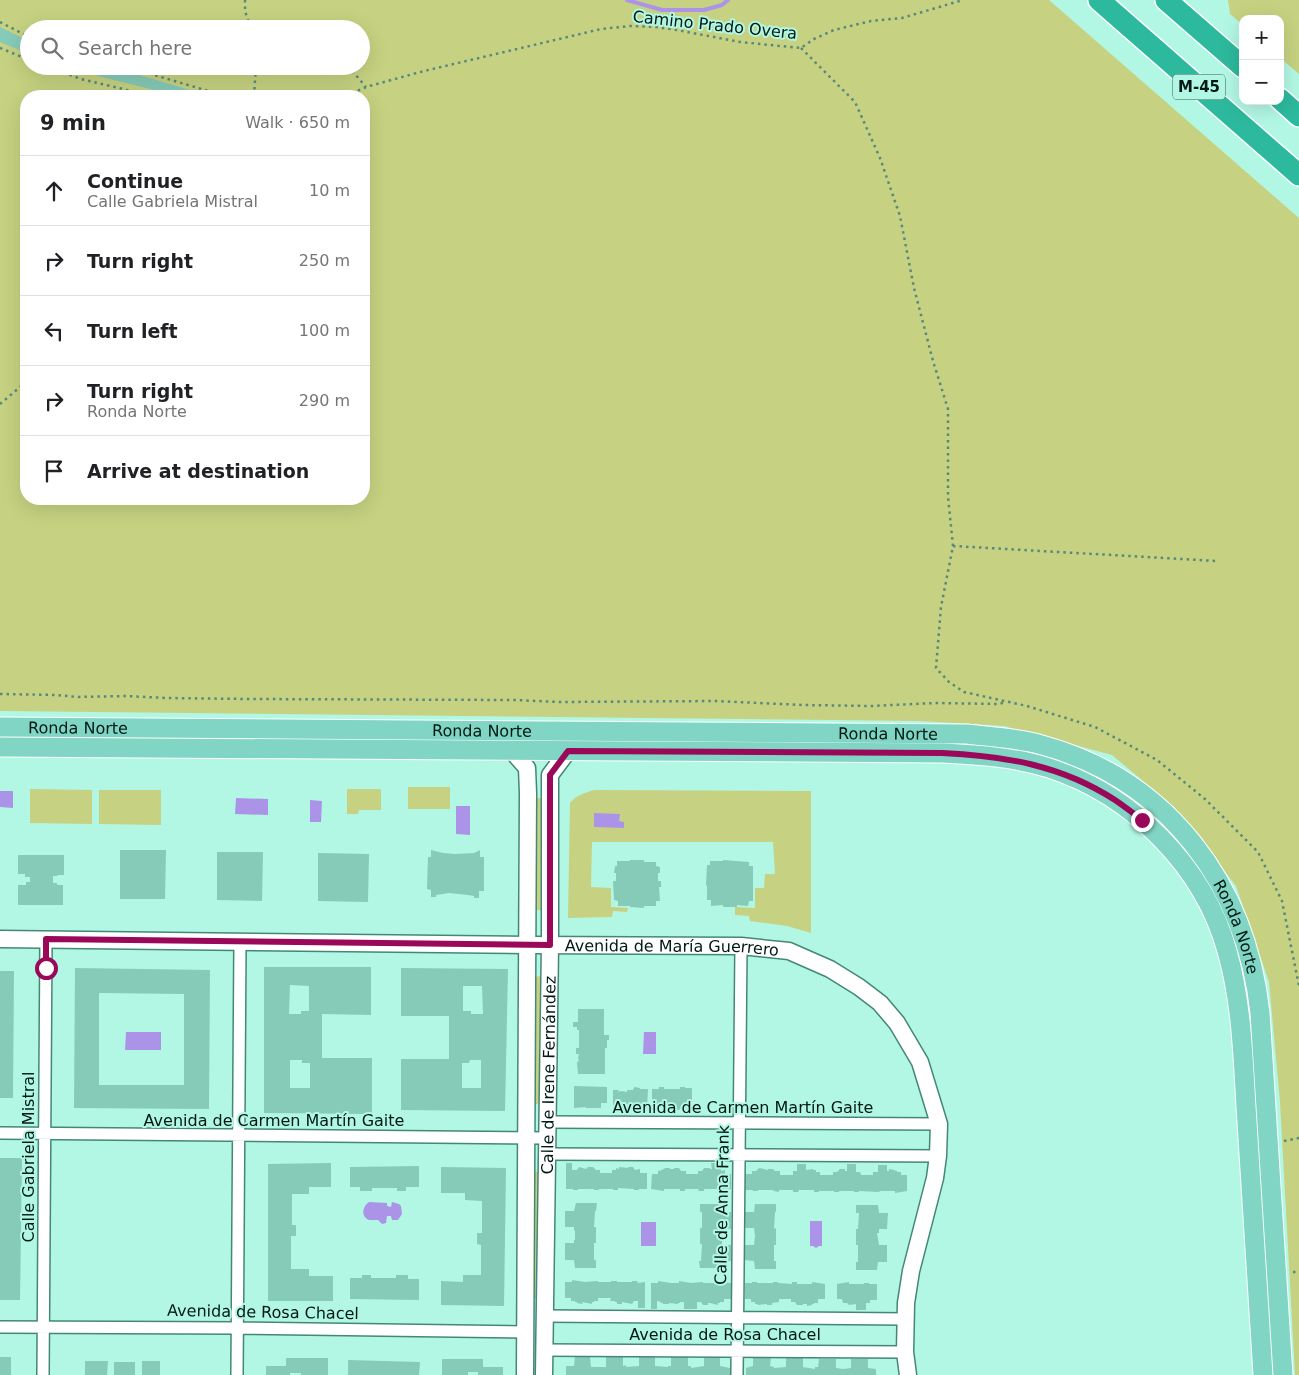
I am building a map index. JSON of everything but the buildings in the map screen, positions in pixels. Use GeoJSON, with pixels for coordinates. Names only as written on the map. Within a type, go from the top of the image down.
{"type":"FeatureCollection","features":[{"type":"Feature","properties":{"kind":"highway","name":"M-45"},"geometry":{"type":"LineString","coordinates":[[1099,0],[1299,175]]}},
{"type":"Feature","properties":{"kind":"highway","name":"M-45"},"geometry":{"type":"LineString","coordinates":[[1166,0],[1239,64]]}},
{"type":"Feature","properties":{"kind":"highway"},"geometry":{"type":"LineString","coordinates":[[1284,103],[1299,116]]}},
{"type":"Feature","properties":{"kind":"main road","name":"Ronda Norte"},"geometry":{"type":"LineString","coordinates":[[0,727],[967,734],[1020,740],[1041,745],[1077,757],[1096,766],[1128,784],[1153,802],[1175,822],[1209,865],[1225,892],[1246,943],[1254,975],[1260,1013],[1283,1375]]}},
{"type":"Feature","properties":{"kind":"main road","name":"Ronda Norte"},"geometry":{"type":"LineString","coordinates":[[0,747],[942,753],[998,758],[1050,768],[1075,779],[1116,800],[1142,820],[1173,852],[1197,883],[1212,909],[1224,942],[1239,1006],[1263,1375]]}},
{"type":"Feature","properties":{"kind":"street","name":"Calle de Irene Fernández"},"geometry":{"type":"LineString","coordinates":[[512,751],[527,768],[525,1375]]}},
{"type":"Feature","properties":{"kind":"street","name":"Calle de Irene Fernández"},"geometry":{"type":"LineString","coordinates":[[544,1375],[550,945],[550,775],[568,751]]}},
{"type":"Feature","properties":{"kind":"street","name":"Avenida de María Guerrero"},"geometry":{"type":"LineString","coordinates":[[0,939],[527,946],[741,946],[789,951],[830,969],[880,1003],[897,1023],[920,1062],[939,1124],[935,1178],[911,1271],[906,1303],[905,1352],[908,1375]]}},
{"type":"Feature","properties":{"kind":"street","name":"Calle Gabriela Mistral"},"geometry":{"type":"LineString","coordinates":[[43,1375],[46,939]]}},
{"type":"Feature","properties":{"kind":"street"},"geometry":{"type":"LineString","coordinates":[[237,1375],[240,942]]}},
{"type":"Feature","properties":{"kind":"street","name":"Calle de Anna Frank"},"geometry":{"type":"LineString","coordinates":[[737,1375],[741,946]]}},
{"type":"Feature","properties":{"kind":"street","name":"Avenida de Carmen Martín Gaite"},"geometry":{"type":"LineString","coordinates":[[547,1122],[939,1124]]}},
{"type":"Feature","properties":{"kind":"street","name":"Avenida de Carmen Martín Gaite"},"geometry":{"type":"LineString","coordinates":[[0,1133],[526,1139],[547,1146],[739,1156],[938,1156]]}},
{"type":"Feature","properties":{"kind":"street","name":"Avenida de Rosa Chacel"},"geometry":{"type":"LineString","coordinates":[[545,1316],[905,1319]]}},
{"type":"Feature","properties":{"kind":"street","name":"Avenida de Rosa Chacel"},"geometry":{"type":"LineString","coordinates":[[0,1327],[525,1332]]}},
{"type":"Feature","properties":{"kind":"street","name":"Avenida de Rosa Chacel"},"geometry":{"type":"LineString","coordinates":[[544,1350],[905,1352]]}},
{"type":"Feature","properties":{"kind":"path"},"geometry":{"type":"LineString","coordinates":[[245,0],[245,11],[249,20]]}},
{"type":"Feature","properties":{"kind":"path","name":"Camino Prado Overa"},"geometry":{"type":"LineString","coordinates":[[359,90],[424,71],[602,29],[630,26],[656,27],[740,42],[801,48],[814,39],[834,30],[871,21],[902,18],[963,0]]}},
{"type":"Feature","properties":{"kind":"path"},"geometry":{"type":"LineString","coordinates":[[0,22],[20,32]]}},
{"type":"Feature","properties":{"kind":"path"},"geometry":{"type":"LineString","coordinates":[[0,48],[20,56]]}},
{"type":"Feature","properties":{"kind":"path"},"geometry":{"type":"LineString","coordinates":[[801,48],[855,102],[880,158],[900,216],[914,288],[948,409],[948,497],[954,546],[941,607],[936,668],[948,682],[964,692],[1027,706],[1095,727],[1157,760],[1205,799],[1258,852],[1282,901],[1299,986]]}},
{"type":"Feature","properties":{"kind":"path"},"geometry":{"type":"LineString","coordinates":[[70,75],[127,90]]}},
{"type":"Feature","properties":{"kind":"path"},"geometry":{"type":"LineString","coordinates":[[154,75],[205,90]]}},
{"type":"Feature","properties":{"kind":"path"},"geometry":{"type":"LineString","coordinates":[[254,90],[255,75]]}},
{"type":"Feature","properties":{"kind":"path"},"geometry":{"type":"LineString","coordinates":[[356,75],[366,87]]}},
{"type":"Feature","properties":{"kind":"path"},"geometry":{"type":"LineString","coordinates":[[0,404],[20,387]]}},
{"type":"Feature","properties":{"kind":"path"},"geometry":{"type":"LineString","coordinates":[[954,546],[1217,561]]}},
{"type":"Feature","properties":{"kind":"path"},"geometry":{"type":"LineString","coordinates":[[0,694],[247,699],[559,702],[715,701],[871,706],[935,703],[999,704],[1006,702]]}},
{"type":"Feature","properties":{"kind":"path"},"geometry":{"type":"LineString","coordinates":[[1278,1143],[1299,1138]]}},
{"type":"Feature","properties":{"kind":"path"},"geometry":{"type":"LineString","coordinates":[[1289,1271],[1299,1272]]}},
{"type":"Feature","properties":{"kind":"green space"},"geometry":{"type":"Polygon","coordinates":[[[0,0],[1049,0],[1299,218],[1299,1375],[1295,1375],[1280,1102],[1269,982],[1236,886],[1174,807],[1112,755],[1004,726],[920,721],[0,711],[0,0]]]}},
{"type":"Feature","properties":{"kind":"green space"},"geometry":{"type":"Polygon","coordinates":[[[1228,0],[1299,0],[1299,74],[1284,61],[1284,15],[1239,15],[1239,22],[1230,14],[1228,0]]]}},
{"type":"Feature","properties":{"kind":"green space"},"geometry":{"type":"Polygon","coordinates":[[[408,787],[450,787],[450,809],[408,809],[408,787]]]}},
{"type":"Feature","properties":{"kind":"green space"},"geometry":{"type":"Polygon","coordinates":[[[30,789],[92,790],[92,824],[30,823],[30,789]]]}},
{"type":"Feature","properties":{"kind":"green space"},"geometry":{"type":"Polygon","coordinates":[[[347,789],[381,789],[381,810],[359,810],[358,814],[347,814],[347,789]]]}},
{"type":"Feature","properties":{"kind":"green space"},"geometry":{"type":"Polygon","coordinates":[[[99,790],[161,790],[161,825],[99,824],[99,790]]]}},
{"type":"Feature","properties":{"kind":"green space"},"geometry":{"type":"Polygon","coordinates":[[[594,790],[811,791],[811,933],[787,926],[750,921],[749,916],[735,915],[735,907],[755,908],[755,888],[764,888],[765,874],[775,874],[773,842],[592,842],[591,887],[611,888],[611,907],[628,908],[627,912],[613,911],[612,917],[568,918],[570,803],[578,796],[594,790]]]}},
{"type":"Feature","properties":{"kind":"green space"},"geometry":{"type":"Polygon","coordinates":[[[536,798],[541,798],[541,910],[535,910],[536,798]]]}},
{"type":"Feature","properties":{"kind":"green space"},"geometry":{"type":"Polygon","coordinates":[[[540,976],[540,1104],[534,1104],[535,977],[540,976]]]}},
{"type":"Feature","properties":{"kind":"green space"},"geometry":{"type":"Polygon","coordinates":[[[533,1171],[539,1172],[539,1299],[532,1299],[533,1171]]]}},
{"type":"Feature","properties":{"kind":"shaded area"},"geometry":{"type":"Polygon","coordinates":[[[0,791],[13,791],[13,808],[0,807],[0,791]]]}},
{"type":"Feature","properties":{"kind":"shaded area"},"geometry":{"type":"Polygon","coordinates":[[[236,798],[268,799],[268,815],[235,814],[236,798]]]}},
{"type":"Feature","properties":{"kind":"shaded area"},"geometry":{"type":"Polygon","coordinates":[[[310,800],[322,801],[321,822],[310,822],[310,800]]]}},
{"type":"Feature","properties":{"kind":"shaded area"},"geometry":{"type":"Polygon","coordinates":[[[456,806],[470,806],[470,835],[456,834],[456,806]]]}},
{"type":"Feature","properties":{"kind":"shaded area"},"geometry":{"type":"Polygon","coordinates":[[[594,813],[620,814],[619,821],[624,822],[624,828],[594,827],[594,813]]]}},
{"type":"Feature","properties":{"kind":"shaded area"},"geometry":{"type":"Polygon","coordinates":[[[126,1032],[161,1032],[161,1050],[125,1050],[126,1032]]]}},
{"type":"Feature","properties":{"kind":"shaded area"},"geometry":{"type":"Polygon","coordinates":[[[644,1032],[656,1032],[656,1054],[643,1054],[644,1032]]]}},
{"type":"Feature","properties":{"kind":"shaded area"},"geometry":{"type":"Polygon","coordinates":[[[369,1202],[387,1203],[387,1206],[391,1207],[392,1202],[399,1204],[402,1214],[398,1220],[392,1220],[391,1216],[387,1216],[386,1223],[382,1224],[378,1220],[369,1220],[364,1216],[363,1211],[369,1202]]]}},
{"type":"Feature","properties":{"kind":"shaded area"},"geometry":{"type":"Polygon","coordinates":[[[810,1221],[822,1221],[822,1246],[816,1248],[810,1246],[810,1221]]]}},
{"type":"Feature","properties":{"kind":"shaded area"},"geometry":{"type":"Polygon","coordinates":[[[641,1222],[656,1222],[656,1246],[641,1246],[641,1222]]]}},
{"type":"Feature","properties":{"kind":"waterway"},"geometry":{"type":"LineString","coordinates":[[627,0],[662,10],[704,10],[722,5],[728,0]]}},
{"type":"Feature","properties":{"kind":"route"},"geometry":{"type":"LineString","coordinates":[[46,968],[46,939],[550,945],[550,775],[568,751],[942,753],[998,758],[1050,768],[1116,800],[1142,820]]}}]}
